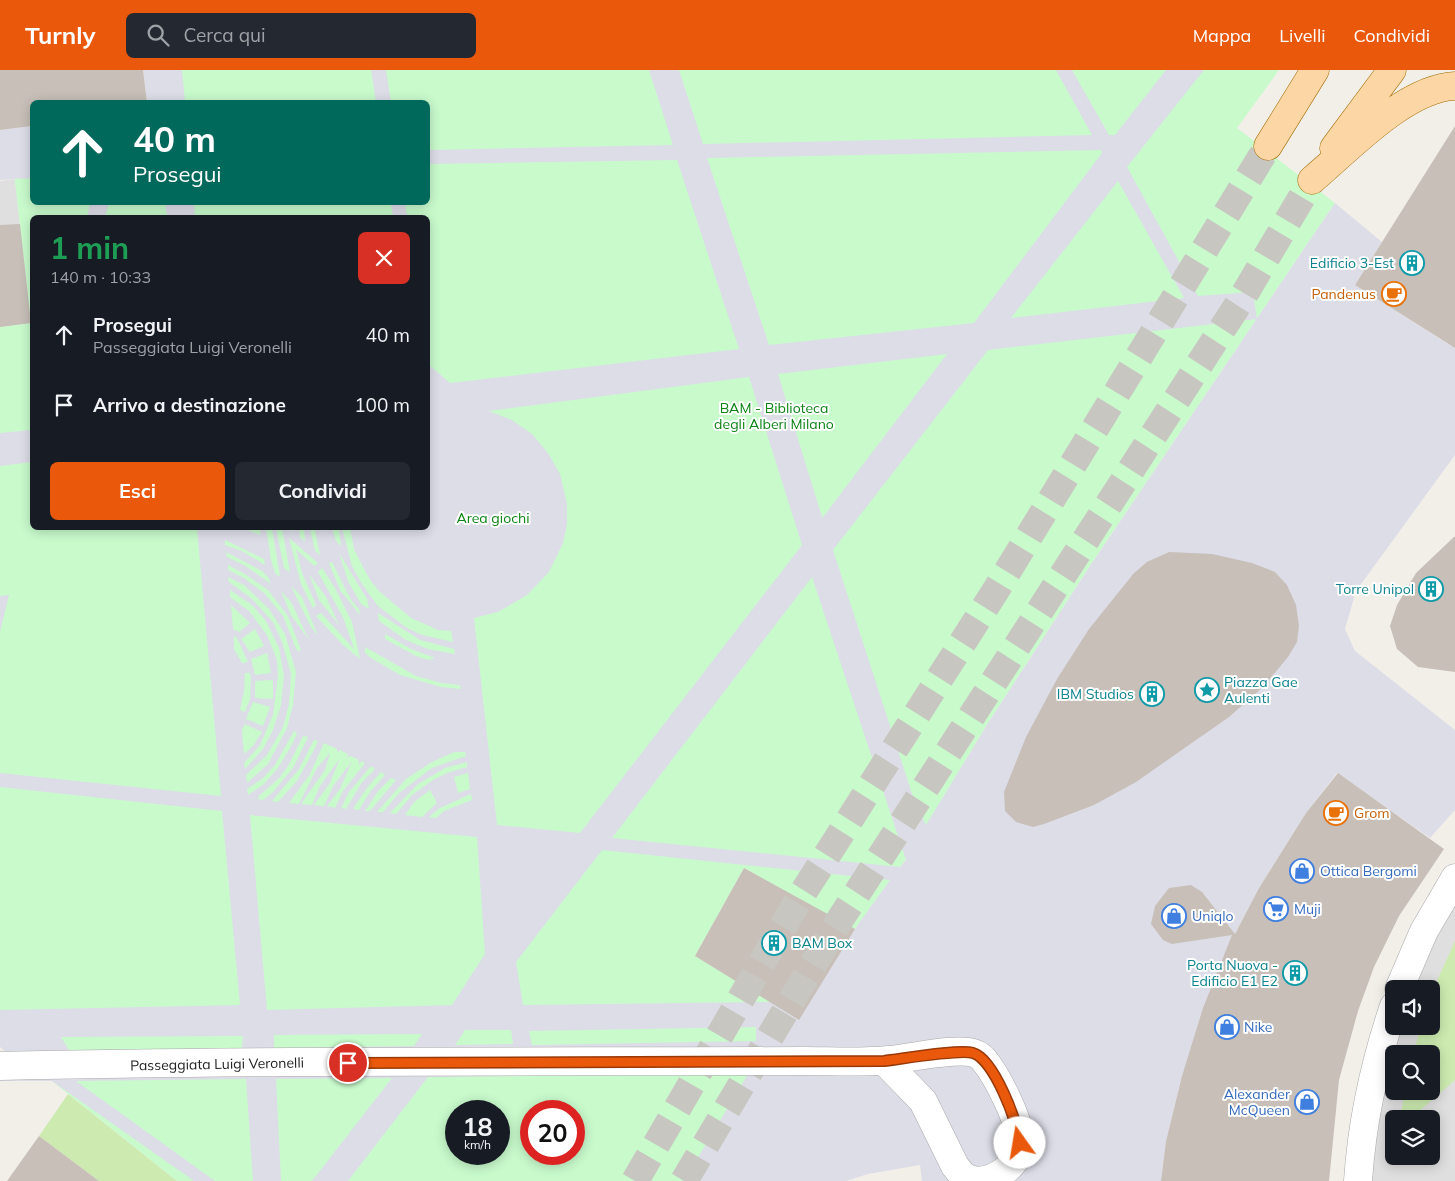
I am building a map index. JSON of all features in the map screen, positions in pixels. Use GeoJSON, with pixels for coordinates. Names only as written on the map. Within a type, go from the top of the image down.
{"type":"FeatureCollection","features":[{"type":"Feature","properties":{"kind":"main road"},"geometry":{"type":"LineString","coordinates":[[1268,146],[1315,70]]}},
{"type":"Feature","properties":{"kind":"main road"},"geometry":{"type":"LineString","coordinates":[[1392,70],[1312,180],[1403,105],[1429,91],[1455,86]]}},
{"type":"Feature","properties":{"kind":"street"},"geometry":{"type":"LineString","coordinates":[[1404,980],[1424,931],[1455,878]]}},
{"type":"Feature","properties":{"kind":"street"},"geometry":{"type":"LineString","coordinates":[[1358,1181],[1364,1126],[1374,1071],[1385,1035]]}},
{"type":"Feature","properties":{"kind":"street","name":"Passeggiata Luigi Veronelli"},"geometry":{"type":"LineString","coordinates":[[0,1066],[524,1061],[884,1061],[966,1052],[980,1056],[985,1061],[1012,1112],[1018,1128],[1020,1143],[1018,1154],[1001,1174],[988,1180],[977,1181]]}},
{"type":"Feature","properties":{"kind":"street"},"geometry":{"type":"LineString","coordinates":[[884,1061],[924,1101],[955,1166],[964,1177],[977,1181]]}},
{"type":"Feature","properties":{"kind":"shaded area"},"geometry":{"type":"Polygon","coordinates":[[[143,70],[182,70],[185,100],[147,100],[143,70]]]}},
{"type":"Feature","properties":{"kind":"shaded area"},"geometry":{"type":"Polygon","coordinates":[[[371,70],[386,70],[391,100],[376,100],[371,70]]]}},
{"type":"Feature","properties":{"kind":"shaded area"},"geometry":{"type":"Polygon","coordinates":[[[649,70],[679,70],[703,144],[1092,135],[1056,70],[1072,70],[1109,135],[1115,135],[1166,70],[1204,70],[1127,167],[1198,296],[1253,292],[1257,319],[1335,203],[1382,242],[1355,285],[1448,344],[1455,335],[1455,455],[1356,591],[1345,629],[1355,651],[1455,730],[1455,810],[1430,838],[1337,773],[1306,813],[1259,888],[1228,947],[1182,1076],[1166,1141],[1161,1181],[922,1181],[920,1165],[868,1174],[846,1181],[684,1181],[748,1074],[428,1077],[348,1181],[312,1181],[392,1078],[276,1079],[281,1181],[253,1181],[246,1079],[76,1081],[215,1181],[194,1181],[52,1081],[0,1081],[0,1053],[7,1053],[0,1047],[0,1010],[240,1005],[222,811],[0,787],[0,773],[221,796],[197,530],[248,530],[260,535],[260,530],[266,530],[271,560],[275,573],[280,577],[272,530],[276,530],[284,568],[290,572],[282,530],[299,530],[300,538],[305,541],[304,530],[310,530],[315,551],[320,555],[315,530],[333,530],[336,541],[341,546],[339,530],[343,530],[352,566],[378,606],[407,628],[422,635],[453,642],[451,631],[438,630],[411,618],[380,592],[370,580],[354,549],[350,530],[430,530],[430,366],[450,383],[739,349],[677,160],[430,164],[430,150],[673,145],[649,70]],[[1101,150],[707,158],[769,345],[974,323],[1102,153],[1101,150]],[[1118,181],[1011,318],[1184,298],[1118,181]],[[1257,319],[988,350],[833,550],[915,803],[926,825],[990,720],[1090,566],[1257,319]],[[947,354],[778,374],[823,517],[947,354]],[[749,377],[489,411],[512,420],[532,434],[548,453],[560,474],[567,504],[567,524],[563,543],[549,572],[527,595],[498,612],[474,618],[497,825],[580,833],[802,545],[749,377]],[[289,538],[301,584],[313,608],[316,605],[302,573],[296,549],[314,566],[318,563],[289,538]],[[225,540],[225,545],[242,551],[265,565],[264,559],[225,540]],[[226,552],[227,557],[244,565],[271,584],[268,577],[262,571],[226,552]],[[339,553],[348,581],[361,604],[369,609],[367,599],[339,553]],[[332,562],[329,563],[340,590],[360,615],[359,609],[351,600],[332,562]],[[228,565],[228,570],[244,578],[265,594],[283,616],[297,651],[301,650],[288,616],[268,590],[228,565]],[[322,568],[318,572],[343,617],[354,649],[321,613],[316,616],[343,645],[360,659],[352,622],[335,588],[322,568]],[[309,574],[319,600],[339,625],[326,597],[309,574]],[[228,577],[229,582],[252,599],[273,622],[282,642],[291,674],[289,704],[283,727],[267,755],[246,775],[247,783],[268,764],[287,728],[293,705],[296,672],[285,634],[269,609],[244,585],[228,577]],[[812,577],[612,838],[900,867],[906,860],[812,577]],[[291,586],[311,627],[318,636],[302,597],[291,586]],[[230,590],[230,597],[249,611],[267,635],[277,660],[278,675],[273,715],[260,745],[244,763],[245,769],[263,749],[273,730],[281,705],[284,675],[279,648],[266,621],[252,605],[230,590]],[[281,591],[291,615],[309,640],[291,602],[281,591]],[[231,605],[233,629],[239,632],[250,623],[231,605]],[[378,613],[379,621],[406,640],[428,649],[455,654],[454,649],[420,640],[378,613]],[[255,629],[241,639],[250,652],[264,646],[255,629]],[[385,634],[385,639],[416,656],[428,660],[435,658],[411,649],[385,634]],[[234,635],[234,649],[242,663],[248,662],[234,635]],[[365,647],[365,653],[371,658],[400,675],[441,687],[461,689],[460,685],[442,683],[416,676],[365,647]],[[267,653],[251,659],[255,675],[271,673],[267,653]],[[245,673],[244,692],[240,710],[245,712],[250,699],[250,673],[245,673]],[[273,680],[255,681],[255,698],[273,699],[273,680]],[[253,702],[246,719],[263,726],[270,707],[253,702]],[[245,724],[242,730],[244,754],[253,746],[262,732],[245,724]],[[294,731],[275,765],[262,779],[247,789],[248,795],[264,784],[278,768],[297,733],[294,731]],[[303,736],[288,766],[279,778],[258,799],[263,800],[273,792],[293,768],[308,737],[303,736]],[[314,740],[299,769],[272,801],[278,802],[297,781],[318,741],[314,740]],[[324,743],[310,774],[289,803],[299,804],[317,768],[330,753],[325,770],[301,804],[312,805],[320,786],[340,758],[330,783],[314,805],[324,806],[333,786],[352,761],[340,789],[327,806],[335,808],[343,791],[365,763],[362,761],[358,765],[359,760],[351,756],[347,758],[348,754],[340,750],[337,753],[337,749],[324,743]],[[454,752],[430,763],[406,779],[377,812],[383,812],[399,793],[432,768],[466,756],[465,752],[454,752]],[[467,762],[445,768],[418,784],[390,813],[396,814],[412,795],[433,780],[447,773],[467,767],[467,762]],[[371,766],[349,792],[341,808],[346,809],[362,782],[375,769],[371,766]],[[381,772],[366,789],[353,809],[359,810],[370,792],[385,775],[381,772]],[[468,773],[454,777],[458,793],[470,789],[468,773]],[[391,778],[379,790],[365,811],[370,811],[396,780],[391,778]],[[430,790],[414,802],[405,815],[422,817],[437,803],[430,790]],[[471,794],[440,808],[429,817],[436,818],[444,811],[472,800],[471,794]],[[250,815],[267,1010],[452,1005],[485,954],[477,837],[250,815]],[[602,850],[516,962],[523,1005],[771,1002],[854,930],[890,880],[602,850]],[[756,1027],[529,1031],[532,1045],[756,1041],[756,1027]],[[465,1030],[455,1045],[513,1044],[511,1030],[465,1030]],[[422,1034],[274,1035],[274,1048],[414,1046],[422,1034]],[[243,1036],[61,1037],[69,1050],[242,1048],[243,1036]]]}},
{"type":"Feature","properties":{"kind":"shaded area"},"geometry":{"type":"Polygon","coordinates":[[[30,126],[30,178],[0,180],[0,130],[30,126]]]}},
{"type":"Feature","properties":{"kind":"shaded area"},"geometry":{"type":"Polygon","coordinates":[[[15,179],[30,323],[0,327],[0,181],[15,179]]]}},
{"type":"Feature","properties":{"kind":"shaded area"},"geometry":{"type":"Polygon","coordinates":[[[90,205],[108,205],[106,215],[87,215],[90,205]]]}},
{"type":"Feature","properties":{"kind":"shaded area"},"geometry":{"type":"Polygon","coordinates":[[[165,205],[194,205],[195,215],[167,215],[165,205]]]}},
{"type":"Feature","properties":{"kind":"shaded area"},"geometry":{"type":"Polygon","coordinates":[[[391,205],[405,205],[407,215],[393,215],[391,205]]]}},
{"type":"Feature","properties":{"kind":"shaded area"},"geometry":{"type":"Polygon","coordinates":[[[30,430],[30,462],[0,466],[0,433],[30,430]]]}},
{"type":"Feature","properties":{"kind":"shaded area"},"geometry":{"type":"Polygon","coordinates":[[[9,595],[0,632],[0,596],[9,595]]]}},
{"type":"Feature","properties":{"kind":"shaded area"},"geometry":{"type":"Polygon","coordinates":[[[1455,887],[1455,1181],[1363,1181],[1385,1071],[1385,1100],[1440,1100],[1440,1045],[1390,1045],[1392,1035],[1440,1035],[1440,980],[1408,980],[1455,887]]]}},
{"type":"Feature","properties":{"kind":"green space","name":"BAM - Biblioteca degli Alberi Milano"},"geometry":{"type":"Polygon","coordinates":[[[153,70],[1279,70],[1237,128],[1335,203],[1090,566],[990,720],[906,859],[854,930],[744,868],[695,956],[784,1010],[703,1181],[177,1181],[52,1081],[0,1047],[0,327],[30,323],[30,530],[430,530],[430,215],[30,215],[30,314],[13,164],[30,164],[30,205],[430,205],[430,100],[155,100],[153,70]]]}},
{"type":"Feature","properties":{"kind":"green space"},"geometry":{"type":"Polygon","coordinates":[[[1455,941],[1455,1080],[1440,1093],[1440,1045],[1416,1045],[1418,1035],[1440,1035],[1440,980],[1437,980],[1455,941]]]}},
{"type":"Feature","properties":{"kind":"green space"},"geometry":{"type":"Polygon","coordinates":[[[68,1094],[177,1181],[99,1181],[39,1136],[68,1094]]]}},
{"type":"Feature","properties":{"kind":"green space"},"geometry":{"type":"Polygon","coordinates":[[[1403,1100],[1432,1100],[1420,1110],[1402,1110],[1403,1100]]]}},
{"type":"Feature","properties":{"kind":"building"},"geometry":{"type":"Polygon","coordinates":[[[0,70],[143,70],[147,100],[30,100],[30,126],[0,130],[0,70]]]}},
{"type":"Feature","properties":{"kind":"building","name":"Edificio 3-Est"},"geometry":{"type":"Polygon","coordinates":[[[1455,126],[1455,348],[1355,285],[1455,126]]]}},
{"type":"Feature","properties":{"kind":"building"},"geometry":{"type":"Polygon","coordinates":[[[20,224],[30,323],[0,327],[0,225],[20,224]]]}},
{"type":"Feature","properties":{"kind":"building","name":"Torre Unipol"},"geometry":{"type":"Polygon","coordinates":[[[1455,536],[1455,672],[1418,667],[1397,649],[1390,626],[1397,605],[1416,573],[1455,536]]]}},
{"type":"Feature","properties":{"kind":"building","name":"IBM Studios"},"geometry":{"type":"Polygon","coordinates":[[[1169,552],[1212,554],[1252,563],[1275,572],[1287,585],[1296,605],[1299,626],[1297,642],[1288,657],[1263,687],[1229,717],[1136,782],[1094,805],[1044,824],[1033,827],[1016,822],[1005,811],[1004,792],[1026,737],[1057,679],[1089,629],[1134,573],[1147,562],[1169,552]]]}},
{"type":"Feature","properties":{"kind":"building","name":"Porta Nuova - Edificio E1 E2"},"geometry":{"type":"Polygon","coordinates":[[[1338,773],[1444,849],[1399,916],[1374,967],[1358,1011],[1339,1080],[1329,1181],[1161,1181],[1166,1141],[1182,1076],[1203,1008],[1232,935],[1172,944],[1163,940],[1151,924],[1155,906],[1169,888],[1191,885],[1202,892],[1235,934],[1259,888],[1306,813],[1338,773]]]}},
{"type":"Feature","properties":{"kind":"building","name":"BAM Box"},"geometry":{"type":"Polygon","coordinates":[[[744,868],[855,929],[799,1020],[695,956],[744,868]]]}},
{"type":"Feature","properties":{"kind":"building"},"geometry":{"type":"Polygon","coordinates":[[[39,1136],[99,1181],[7,1181],[39,1136]]]}},
{"type":"Feature","properties":{"kind":"tunnel"},"geometry":{"type":"LineString","coordinates":[[635,1181],[799,899],[996,590],[1268,146]]}},
{"type":"Feature","properties":{"kind":"tunnel"},"geometry":{"type":"LineString","coordinates":[[684,1181],[839,921],[1241,300],[1312,180]]}},
{"type":"Feature","properties":{"kind":"place","name":"Edificio 3-Est"},"geometry":{"type":"Point","coordinates":[1412,263]}},
{"type":"Feature","properties":{"kind":"place","name":"Pandenus"},"geometry":{"type":"Point","coordinates":[1394,294]}},
{"type":"Feature","properties":{"kind":"place","name":"Torre Unipol"},"geometry":{"type":"Point","coordinates":[1431,589]}},
{"type":"Feature","properties":{"kind":"place","name":"Piazza Gae Aulenti"},"geometry":{"type":"Point","coordinates":[1207,690]}},
{"type":"Feature","properties":{"kind":"place","name":"IBM Studios"},"geometry":{"type":"Point","coordinates":[1152,694]}},
{"type":"Feature","properties":{"kind":"place","name":"Grom"},"geometry":{"type":"Point","coordinates":[1336,813]}},
{"type":"Feature","properties":{"kind":"place","name":"Ottica Bergomi"},"geometry":{"type":"Point","coordinates":[1302,871]}},
{"type":"Feature","properties":{"kind":"place","name":"Muji"},"geometry":{"type":"Point","coordinates":[1276,909]}},
{"type":"Feature","properties":{"kind":"place","name":"Uniqlo"},"geometry":{"type":"Point","coordinates":[1174,916]}},
{"type":"Feature","properties":{"kind":"place","name":"BAM Box"},"geometry":{"type":"Point","coordinates":[774,943]}},
{"type":"Feature","properties":{"kind":"place","name":"Porta Nuova - Edificio E1 E2"},"geometry":{"type":"Point","coordinates":[1295,973]}},
{"type":"Feature","properties":{"kind":"place","name":"Nike"},"geometry":{"type":"Point","coordinates":[1227,1027]}},
{"type":"Feature","properties":{"kind":"place","name":"Alexander McQueen"},"geometry":{"type":"Point","coordinates":[1307,1102]}},
{"type":"Feature","properties":{"kind":"route"},"geometry":{"type":"LineString","coordinates":[[348,1063],[884,1061],[973,1052],[985,1061],[992,1072],[1012,1112],[1018,1128],[1020,1143]]}},
{"type":"Feature","properties":{"kind":"park label","name":"Area giochi"},"geometry":{"type":"Point","coordinates":[493,518]}}]}
